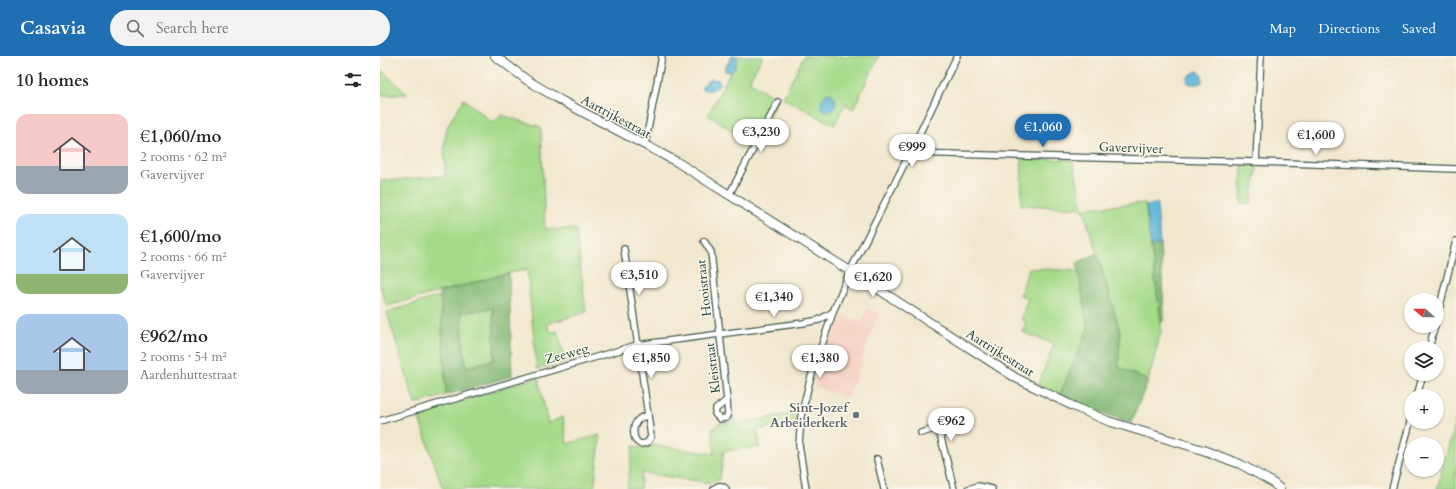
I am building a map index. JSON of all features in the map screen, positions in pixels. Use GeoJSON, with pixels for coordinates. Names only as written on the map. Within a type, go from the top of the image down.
{"type":"FeatureCollection","features":[{"type":"Feature","properties":{"kind":"street","name":"Aartrijkestraat"},"geometry":{"type":"LineString","coordinates":[[495,56],[532,84],[677,162],[1016,378],[1040,391],[1108,421],[1203,450],[1240,464],[1272,482],[1280,489]]}},
{"type":"Feature","properties":{"kind":"street"},"geometry":{"type":"LineString","coordinates":[[645,146],[662,56]]}},
{"type":"Feature","properties":{"kind":"street"},"geometry":{"type":"LineString","coordinates":[[806,489],[799,446],[801,416],[810,380],[833,312],[850,271],[957,56]]}},
{"type":"Feature","properties":{"kind":"street"},"geometry":{"type":"LineString","coordinates":[[1256,162],[1262,56]]}},
{"type":"Feature","properties":{"kind":"street"},"geometry":{"type":"LineString","coordinates":[[729,195],[778,102]]}},
{"type":"Feature","properties":{"kind":"street","name":"Gavervijver"},"geometry":{"type":"LineString","coordinates":[[910,153],[1456,169]]}},
{"type":"Feature","properties":{"kind":"street","name":"Hooistraat"},"geometry":{"type":"LineString","coordinates":[[704,241],[711,252],[720,334]]}},
{"type":"Feature","properties":{"kind":"street"},"geometry":{"type":"LineString","coordinates":[[1443,293],[1456,241]]}},
{"type":"Feature","properties":{"kind":"street"},"geometry":{"type":"LineString","coordinates":[[624,249],[637,345],[648,415],[651,437],[648,443],[640,444],[636,442],[635,424],[640,418],[648,415]]}},
{"type":"Feature","properties":{"kind":"street","name":"Zeeweg"},"geometry":{"type":"LineString","coordinates":[[380,420],[637,345],[819,320],[833,312]]}},
{"type":"Feature","properties":{"kind":"street","name":"Kleistraat"},"geometry":{"type":"LineString","coordinates":[[720,334],[727,400]]}},
{"type":"Feature","properties":{"kind":"street"},"geometry":{"type":"LineString","coordinates":[[921,433],[934,429],[940,434],[954,489]]}},
{"type":"Feature","properties":{"kind":"street"},"geometry":{"type":"LineString","coordinates":[[1392,489],[1408,429]]}},
{"type":"Feature","properties":{"kind":"street"},"geometry":{"type":"LineString","coordinates":[[877,459],[884,489]]}},
{"type":"Feature","properties":{"kind":"street"},"geometry":{"type":"LineString","coordinates":[[714,489],[721,486],[726,489]]}},
{"type":"Feature","properties":{"kind":"street"},"geometry":{"type":"LineString","coordinates":[[968,489],[978,486],[992,489]]}},
{"type":"Feature","properties":{"kind":"shaded area"},"geometry":{"type":"Polygon","coordinates":[[[867,309],[879,313],[848,398],[814,386],[838,313],[862,322],[867,309]]]}},
{"type":"Feature","properties":{"kind":"green space"},"geometry":{"type":"Polygon","coordinates":[[[732,56],[763,56],[749,81],[778,100],[753,144],[708,115],[730,73],[724,70],[732,56]]]}},
{"type":"Feature","properties":{"kind":"green space"},"geometry":{"type":"Polygon","coordinates":[[[804,56],[879,56],[853,109],[845,104],[834,125],[783,98],[804,56]]]}},
{"type":"Feature","properties":{"kind":"green space"},"geometry":{"type":"Polygon","coordinates":[[[380,69],[407,94],[380,96],[380,69]]]}},
{"type":"Feature","properties":{"kind":"green space"},"geometry":{"type":"Polygon","coordinates":[[[464,99],[493,123],[501,115],[541,127],[545,229],[576,229],[586,312],[547,324],[550,332],[557,331],[566,361],[537,369],[527,270],[509,273],[387,306],[380,286],[380,181],[445,176],[444,148],[446,132],[451,119],[464,99]]]}},
{"type":"Feature","properties":{"kind":"green space"},"geometry":{"type":"Polygon","coordinates":[[[1022,158],[1073,160],[1083,208],[1021,205],[1022,158]]]}},
{"type":"Feature","properties":{"kind":"green space"},"geometry":{"type":"Polygon","coordinates":[[[1242,165],[1258,165],[1251,204],[1241,203],[1242,165]]]}},
{"type":"Feature","properties":{"kind":"green space"},"geometry":{"type":"Polygon","coordinates":[[[1145,203],[1161,323],[1161,331],[1148,381],[1119,367],[1120,331],[1083,208],[1145,203]]]}},
{"type":"Feature","properties":{"kind":"green space"},"geometry":{"type":"Polygon","coordinates":[[[1160,244],[1164,310],[1164,320],[1161,323],[1151,246],[1160,244]]]}},
{"type":"Feature","properties":{"kind":"green space"},"geometry":{"type":"Polygon","coordinates":[[[1097,253],[1120,331],[1119,367],[1148,381],[1131,423],[1059,397],[1088,328],[1077,263],[1097,253]]]}},
{"type":"Feature","properties":{"kind":"green space"},"geometry":{"type":"Polygon","coordinates":[[[1029,268],[1079,271],[1088,328],[1059,397],[1038,385],[1054,344],[1022,332],[1026,322],[1021,319],[1028,298],[1020,295],[1029,268]]]}},
{"type":"Feature","properties":{"kind":"green space"},"geometry":{"type":"Polygon","coordinates":[[[509,273],[512,376],[446,395],[440,292],[509,273]],[[493,308],[461,313],[466,367],[494,360],[493,308]]]}},
{"type":"Feature","properties":{"kind":"green space"},"geometry":{"type":"Polygon","coordinates":[[[440,296],[446,395],[415,404],[387,312],[440,296]]]}},
{"type":"Feature","properties":{"kind":"green space"},"geometry":{"type":"Polygon","coordinates":[[[493,308],[494,360],[465,367],[461,313],[493,308]]]}},
{"type":"Feature","properties":{"kind":"green space"},"geometry":{"type":"Polygon","coordinates":[[[538,377],[548,423],[563,417],[567,444],[599,435],[600,440],[594,489],[443,489],[418,415],[538,377]]]}},
{"type":"Feature","properties":{"kind":"green space"},"geometry":{"type":"Polygon","coordinates":[[[794,413],[795,422],[757,430],[760,447],[724,451],[720,479],[712,483],[642,473],[640,489],[627,489],[633,446],[642,448],[654,445],[715,454],[712,429],[719,423],[727,424],[735,417],[736,424],[794,413]]]}},
{"type":"Feature","properties":{"kind":"green space"},"geometry":{"type":"Polygon","coordinates":[[[1456,418],[1456,489],[1437,489],[1440,477],[1444,477],[1444,463],[1456,418]]]}},
{"type":"Feature","properties":{"kind":"water"},"geometry":{"type":"Polygon","coordinates":[[[732,56],[738,56],[735,68],[731,72],[725,71],[725,69],[732,56]]]}},
{"type":"Feature","properties":{"kind":"water"},"geometry":{"type":"Polygon","coordinates":[[[1198,71],[1202,75],[1202,82],[1198,84],[1190,84],[1187,82],[1188,77],[1198,71]]]}},
{"type":"Feature","properties":{"kind":"water"},"geometry":{"type":"Polygon","coordinates":[[[710,79],[718,80],[720,83],[712,90],[702,89],[702,86],[710,79]]]}},
{"type":"Feature","properties":{"kind":"water"},"geometry":{"type":"Polygon","coordinates":[[[828,93],[832,94],[836,101],[834,108],[827,112],[821,108],[821,106],[823,98],[828,93]]]}},
{"type":"Feature","properties":{"kind":"water"},"geometry":{"type":"Polygon","coordinates":[[[1157,203],[1160,244],[1151,246],[1146,206],[1157,203]]]}},
{"type":"Feature","properties":{"kind":"place","name":"Sint-Jozef Arbeiderkerk"},"geometry":{"type":"Point","coordinates":[856,415]}}]}
